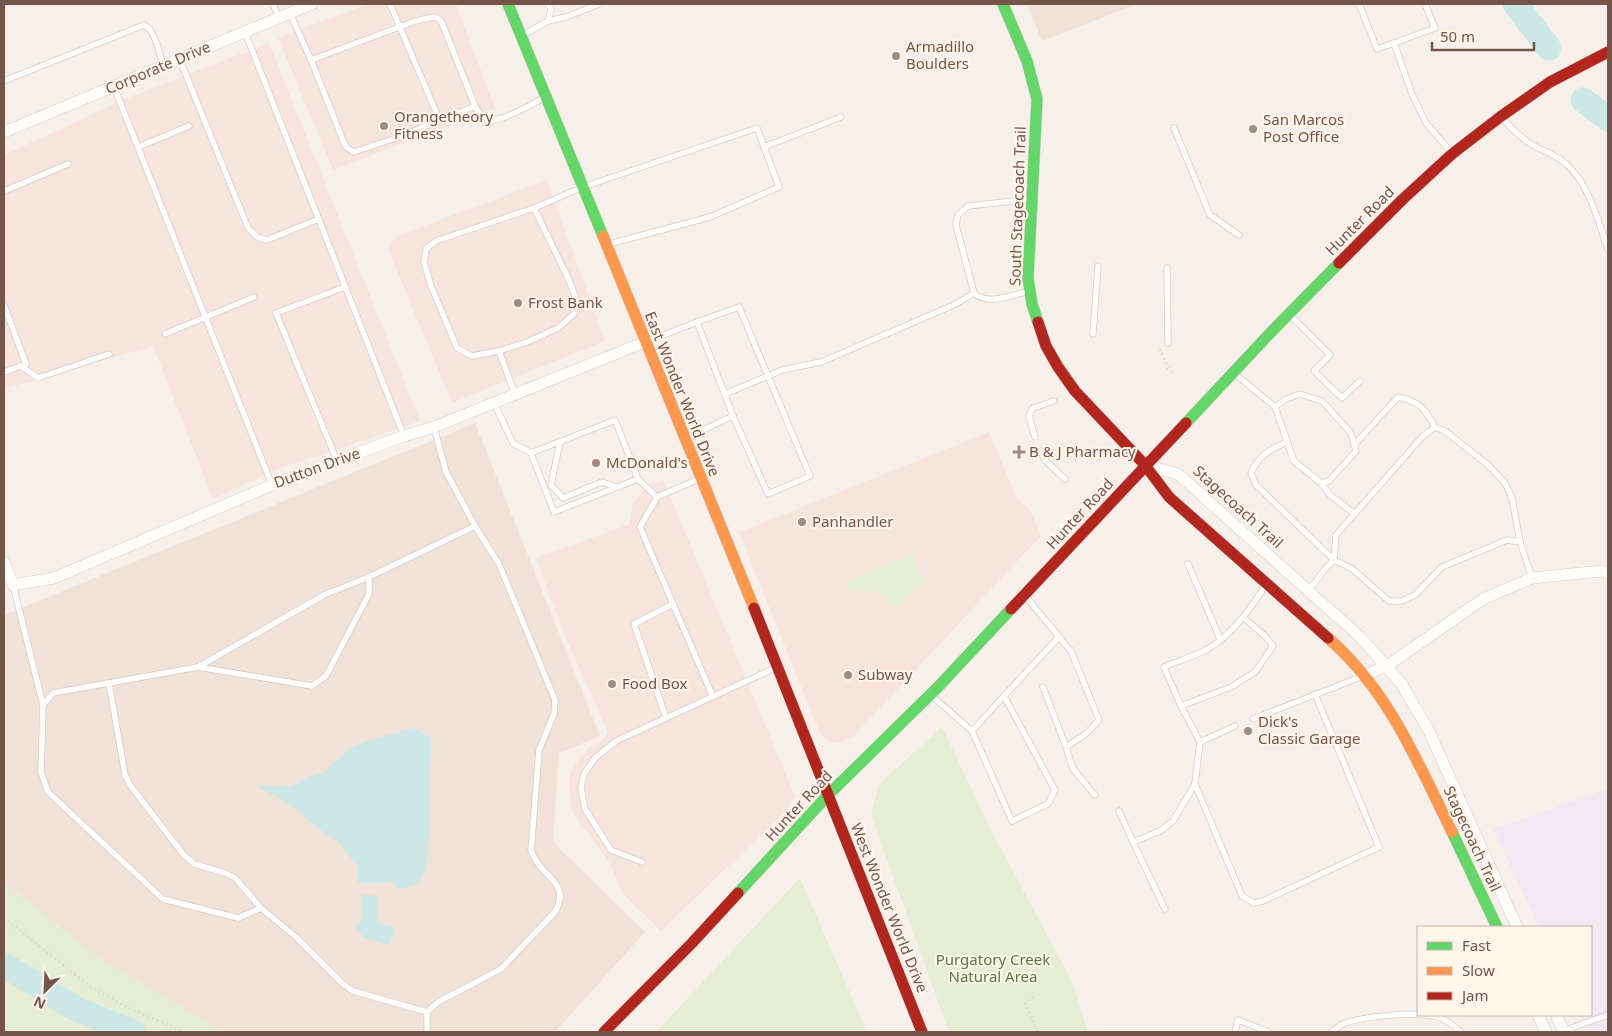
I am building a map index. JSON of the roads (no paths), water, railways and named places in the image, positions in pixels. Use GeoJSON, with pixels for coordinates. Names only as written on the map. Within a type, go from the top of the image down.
{"type":"FeatureCollection","features":[{"type":"Feature","properties":{"kind":"main road","name":"East Wonder World Drive"},"geometry":{"type":"LineString","coordinates":[[508,4],[645,342],[686,438],[700,478],[828,795]]}},
{"type":"Feature","properties":{"kind":"main road","name":"South Stagecoach Trail"},"geometry":{"type":"LineString","coordinates":[[1003,4],[1027,61],[1036,99],[1029,291],[1038,326],[1058,367],[1075,391],[1145,465]]}},
{"type":"Feature","properties":{"kind":"main road","name":"Hunter Road"},"geometry":{"type":"LineString","coordinates":[[604,1032],[698,936],[828,795],[930,695],[1289,314],[1396,206],[1452,154],[1500,117],[1550,82],[1608,52]]}},
{"type":"Feature","properties":{"kind":"main road","name":"Stagecoach Trail"},"geometry":{"type":"LineString","coordinates":[[1145,465],[1169,497],[1333,642],[1365,675],[1404,733],[1497,926]]}},
{"type":"Feature","properties":{"kind":"main road","name":"West Wonder World Drive"},"geometry":{"type":"LineString","coordinates":[[828,795],[922,1032]]}},
{"type":"Feature","properties":{"kind":"street","name":"Corporate Drive"},"geometry":{"type":"LineString","coordinates":[[4,132],[312,4]]}},
{"type":"Feature","properties":{"kind":"street","name":"Dutton Drive"},"geometry":{"type":"LineString","coordinates":[[13,585],[54,578],[272,485],[404,436],[434,427],[645,342]]}},
{"type":"Feature","properties":{"kind":"street","name":"Stagecoach Trail"},"geometry":{"type":"LineString","coordinates":[[1145,465],[1178,474],[1360,637],[1401,683],[1428,729],[1518,926]]}},
{"type":"Feature","properties":{"kind":"street"},"geometry":{"type":"LineString","coordinates":[[4,562],[13,585]]}},
{"type":"Feature","properties":{"kind":"street"},"geometry":{"type":"LineString","coordinates":[[1365,675],[1387,666],[1483,599],[1532,578],[1602,571],[1608,573]]}},
{"type":"Feature","properties":{"kind":"street"},"geometry":{"type":"LineString","coordinates":[[1538,1016],[1546,1032]]}},
{"type":"Feature","properties":{"kind":"street"},"geometry":{"type":"LineString","coordinates":[[1556,1016],[1563,1032]]}},
{"type":"Feature","properties":{"kind":"lane"},"geometry":{"type":"LineString","coordinates":[[273,4],[279,18]]}},
{"type":"Feature","properties":{"kind":"lane"},"geometry":{"type":"LineString","coordinates":[[390,4],[439,120]]}},
{"type":"Feature","properties":{"kind":"lane"},"geometry":{"type":"LineString","coordinates":[[548,4],[551,9],[548,21]]}},
{"type":"Feature","properties":{"kind":"lane"},"geometry":{"type":"LineString","coordinates":[[522,36],[548,21],[566,17],[599,4]]}},
{"type":"Feature","properties":{"kind":"lane"},"geometry":{"type":"LineString","coordinates":[[1360,4],[1377,49],[1435,28],[1425,4]]}},
{"type":"Feature","properties":{"kind":"lane"},"geometry":{"type":"LineString","coordinates":[[290,13],[344,143],[346,147],[354,152],[399,137],[475,106]]}},
{"type":"Feature","properties":{"kind":"lane"},"geometry":{"type":"LineString","coordinates":[[311,60],[416,20],[434,17],[439,19],[475,106],[482,117],[488,120],[500,118],[546,98]]}},
{"type":"Feature","properties":{"kind":"lane"},"geometry":{"type":"LineString","coordinates":[[4,81],[144,26],[148,27],[152,32],[163,66]]}},
{"type":"Feature","properties":{"kind":"lane"},"geometry":{"type":"LineString","coordinates":[[245,32],[404,436]]}},
{"type":"Feature","properties":{"kind":"lane"},"geometry":{"type":"LineString","coordinates":[[1394,43],[1412,94],[1426,123],[1452,154]]}},
{"type":"Feature","properties":{"kind":"lane"},"geometry":{"type":"LineString","coordinates":[[180,60],[248,228],[257,237],[266,240],[319,218]]}},
{"type":"Feature","properties":{"kind":"lane"},"geometry":{"type":"LineString","coordinates":[[114,86],[272,485]]}},
{"type":"Feature","properties":{"kind":"lane"},"geometry":{"type":"LineString","coordinates":[[764,147],[841,117]]}},
{"type":"Feature","properties":{"kind":"lane"},"geometry":{"type":"LineString","coordinates":[[1500,117],[1528,142],[1546,150],[1565,162],[1574,172],[1594,209],[1608,249]]}},
{"type":"Feature","properties":{"kind":"lane"},"geometry":{"type":"LineString","coordinates":[[138,147],[189,126]]}},
{"type":"Feature","properties":{"kind":"lane"},"geometry":{"type":"LineString","coordinates":[[534,208],[569,280],[575,296],[574,314],[558,328],[527,342],[499,351],[472,356],[457,348],[431,286],[424,262],[426,249],[436,241],[534,208],[583,187],[757,128],[780,187],[710,217],[606,245]]}},
{"type":"Feature","properties":{"kind":"lane"},"geometry":{"type":"LineString","coordinates":[[1174,128],[1210,215],[1239,236]]}},
{"type":"Feature","properties":{"kind":"lane"},"geometry":{"type":"LineString","coordinates":[[4,191],[68,164]]}},
{"type":"Feature","properties":{"kind":"lane"},"geometry":{"type":"LineString","coordinates":[[1029,291],[997,299],[980,297],[974,293],[956,225],[958,215],[968,206],[1032,199]]}},
{"type":"Feature","properties":{"kind":"lane"},"geometry":{"type":"LineString","coordinates":[[1093,334],[1098,266]]}},
{"type":"Feature","properties":{"kind":"lane"},"geometry":{"type":"LineString","coordinates":[[1167,268],[1168,343]]}},
{"type":"Feature","properties":{"kind":"lane"},"geometry":{"type":"LineString","coordinates":[[337,461],[276,313],[345,287]]}},
{"type":"Feature","properties":{"kind":"lane"},"geometry":{"type":"LineString","coordinates":[[725,394],[782,370],[821,362],[956,304],[974,293]]}},
{"type":"Feature","properties":{"kind":"lane"},"geometry":{"type":"LineString","coordinates":[[165,334],[254,297]]}},
{"type":"Feature","properties":{"kind":"lane"},"geometry":{"type":"LineString","coordinates":[[4,305],[26,364],[4,372]]}},
{"type":"Feature","properties":{"kind":"lane"},"geometry":{"type":"LineString","coordinates":[[645,342],[697,322],[739,307],[810,476],[768,494],[733,416],[697,322]]}},
{"type":"Feature","properties":{"kind":"lane"},"geometry":{"type":"LineString","coordinates":[[1289,314],[1330,355],[1314,371],[1342,398],[1360,381]]}},
{"type":"Feature","properties":{"kind":"lane"},"geometry":{"type":"LineString","coordinates":[[499,351],[514,394]]}},
{"type":"Feature","properties":{"kind":"lane"},"geometry":{"type":"LineString","coordinates":[[20,366],[38,378],[109,354]]}},
{"type":"Feature","properties":{"kind":"lane"},"geometry":{"type":"LineString","coordinates":[[1234,373],[1275,407],[1294,461],[1321,483],[1330,495],[1355,514]]}},
{"type":"Feature","properties":{"kind":"lane"},"geometry":{"type":"LineString","coordinates":[[1275,407],[1286,399],[1300,394],[1322,400],[1351,433],[1356,451],[1329,481],[1321,483]]}},
{"type":"Feature","properties":{"kind":"lane"},"geometry":{"type":"LineString","coordinates":[[1354,445],[1398,397],[1411,399],[1428,414],[1435,428],[1445,431],[1488,466],[1505,483],[1512,498],[1520,542],[1532,578]]}},
{"type":"Feature","properties":{"kind":"lane"},"geometry":{"type":"LineString","coordinates":[[1035,437],[1029,416],[1033,408],[1054,401]]}},
{"type":"Feature","properties":{"kind":"lane"},"geometry":{"type":"LineString","coordinates":[[494,402],[513,443],[531,453],[554,512],[638,478]]}},
{"type":"Feature","properties":{"kind":"lane"},"geometry":{"type":"LineString","coordinates":[[686,438],[733,416]]}},
{"type":"Feature","properties":{"kind":"lane"},"geometry":{"type":"LineString","coordinates":[[531,453],[615,420],[638,478],[657,497]]}},
{"type":"Feature","properties":{"kind":"lane"},"geometry":{"type":"LineString","coordinates":[[427,1032],[427,1012],[438,1002],[501,969],[555,912],[560,904],[557,884],[537,863],[532,851],[532,829],[539,750],[554,714],[555,700],[499,564],[475,526],[446,472],[434,427]]}},
{"type":"Feature","properties":{"kind":"lane"},"geometry":{"type":"LineString","coordinates":[[1309,590],[1334,560],[1336,535],[1422,436],[1435,428]]}},
{"type":"Feature","properties":{"kind":"lane"},"geometry":{"type":"LineString","coordinates":[[560,442],[551,485],[563,498],[602,482],[616,487]]}},
{"type":"Feature","properties":{"kind":"lane"},"geometry":{"type":"LineString","coordinates":[[1287,442],[1272,448],[1257,460],[1251,473],[1256,485],[1334,560],[1351,568],[1389,601],[1402,601],[1415,595],[1442,567],[1507,540],[1520,542]]}},
{"type":"Feature","properties":{"kind":"lane"},"geometry":{"type":"LineString","coordinates":[[1040,451],[1045,460],[1065,480]]}},
{"type":"Feature","properties":{"kind":"lane"},"geometry":{"type":"LineString","coordinates":[[700,478],[657,497],[640,527],[713,697]]}},
{"type":"Feature","properties":{"kind":"lane"},"geometry":{"type":"LineString","coordinates":[[43,705],[53,693],[198,667],[324,595],[369,577],[475,526]]}},
{"type":"Feature","properties":{"kind":"lane"},"geometry":{"type":"LineString","coordinates":[[1188,564],[1220,639]]}},
{"type":"Feature","properties":{"kind":"lane"},"geometry":{"type":"LineString","coordinates":[[198,667],[312,686],[326,676],[369,594],[369,577]]}},
{"type":"Feature","properties":{"kind":"lane"},"geometry":{"type":"LineString","coordinates":[[1133,842],[1160,831],[1173,821],[1195,784],[1200,742],[1181,706],[1164,667],[1208,649],[1244,618],[1267,584]]}},
{"type":"Feature","properties":{"kind":"lane"},"geometry":{"type":"LineString","coordinates":[[13,585],[43,705],[41,772],[48,792],[163,899],[238,918],[261,908]]}},
{"type":"Feature","properties":{"kind":"lane"},"geometry":{"type":"LineString","coordinates":[[1025,595],[1071,651],[1099,720],[1088,733],[1066,747]]}},
{"type":"Feature","properties":{"kind":"lane"},"geometry":{"type":"LineString","coordinates":[[666,718],[634,624],[673,604]]}},
{"type":"Feature","properties":{"kind":"lane"},"geometry":{"type":"LineString","coordinates":[[1181,706],[1231,687],[1255,672],[1273,646],[1244,618]]}},
{"type":"Feature","properties":{"kind":"lane"},"geometry":{"type":"LineString","coordinates":[[972,731],[1059,637]]}},
{"type":"Feature","properties":{"kind":"lane"},"geometry":{"type":"LineString","coordinates":[[642,862],[611,850],[585,809],[581,787],[584,774],[595,758],[616,741],[777,668]]}},
{"type":"Feature","properties":{"kind":"lane"},"geometry":{"type":"LineString","coordinates":[[1253,719],[1365,675]]}},
{"type":"Feature","properties":{"kind":"lane"},"geometry":{"type":"LineString","coordinates":[[109,683],[125,775],[130,785],[183,854],[194,864],[225,873],[235,878],[261,908],[296,937],[343,984],[353,991],[427,1012]]}},
{"type":"Feature","properties":{"kind":"lane"},"geometry":{"type":"LineString","coordinates":[[1043,687],[1073,769],[1095,795]]}},
{"type":"Feature","properties":{"kind":"lane"},"geometry":{"type":"LineString","coordinates":[[1195,784],[1242,896],[1254,902],[1263,901],[1379,848],[1315,694]]}},
{"type":"Feature","properties":{"kind":"lane"},"geometry":{"type":"LineString","coordinates":[[930,695],[972,731],[1012,822],[1048,804],[1055,790],[1004,696]]}},
{"type":"Feature","properties":{"kind":"lane"},"geometry":{"type":"LineString","coordinates":[[1200,742],[1235,726]]}},
{"type":"Feature","properties":{"kind":"lane"},"geometry":{"type":"LineString","coordinates":[[1119,812],[1165,910]]}},
{"type":"Feature","properties":{"kind":"lane"},"geometry":{"type":"LineString","coordinates":[[1332,1032],[1341,1025],[1372,1016],[1417,1015]]}},
{"type":"Feature","properties":{"kind":"lane"},"geometry":{"type":"LineString","coordinates":[[1435,1016],[1452,1024],[1461,1032]]}},
{"type":"Feature","properties":{"kind":"lane"},"geometry":{"type":"LineString","coordinates":[[1563,1032],[1606,1018]]}},
{"type":"Feature","properties":{"kind":"lane"},"geometry":{"type":"LineString","coordinates":[[1235,1032],[1238,1020],[1270,1032]]}},
{"type":"Feature","properties":{"kind":"water"},"geometry":{"type":"Polygon","coordinates":[[[414,728],[431,738],[428,856],[423,875],[416,884],[411,886],[396,888],[396,882],[358,883],[358,868],[339,842],[309,822],[293,806],[260,788],[260,785],[289,787],[308,777],[323,773],[349,749],[370,740],[414,728]]]}},
{"type":"Feature","properties":{"kind":"water"},"geometry":{"type":"Polygon","coordinates":[[[361,894],[378,896],[377,923],[391,926],[394,934],[389,945],[365,938],[354,927],[362,921],[361,894]]]}},
{"type":"Feature","properties":{"kind":"waterway"},"geometry":{"type":"LineString","coordinates":[[1515,4],[1549,48]]}},
{"type":"Feature","properties":{"kind":"waterway"},"geometry":{"type":"LineString","coordinates":[[1583,100],[1608,119]]}},
{"type":"Feature","properties":{"kind":"waterway"},"geometry":{"type":"LineString","coordinates":[[4,965],[76,1009],[133,1032]]}},
{"type":"Feature","properties":{"kind":"place","name":"Armadillo Boulders"},"geometry":{"type":"Point","coordinates":[896,56]}},
{"type":"Feature","properties":{"kind":"place","name":"Orangetheory Fitness"},"geometry":{"type":"Point","coordinates":[384,126]}},
{"type":"Feature","properties":{"kind":"place","name":"San Marcos Post Office"},"geometry":{"type":"Point","coordinates":[1253,129]}},
{"type":"Feature","properties":{"kind":"place","name":"Frost Bank"},"geometry":{"type":"Point","coordinates":[518,303]}},
{"type":"Feature","properties":{"kind":"place","name":"B & J Pharmacy"},"geometry":{"type":"Point","coordinates":[1019,452]}},
{"type":"Feature","properties":{"kind":"place","name":"McDonald's"},"geometry":{"type":"Point","coordinates":[596,463]}},
{"type":"Feature","properties":{"kind":"place","name":"Panhandler"},"geometry":{"type":"Point","coordinates":[802,522]}},
{"type":"Feature","properties":{"kind":"place","name":"Subway"},"geometry":{"type":"Point","coordinates":[848,675]}},
{"type":"Feature","properties":{"kind":"place","name":"Food Box"},"geometry":{"type":"Point","coordinates":[612,684]}},
{"type":"Feature","properties":{"kind":"place","name":"Dick's Classic Garage"},"geometry":{"type":"Point","coordinates":[1248,731]}},
{"type":"Feature","properties":{"kind":"park label","name":"Purgatory Creek Natural Area"},"geometry":{"type":"Point","coordinates":[993,968]}}]}
